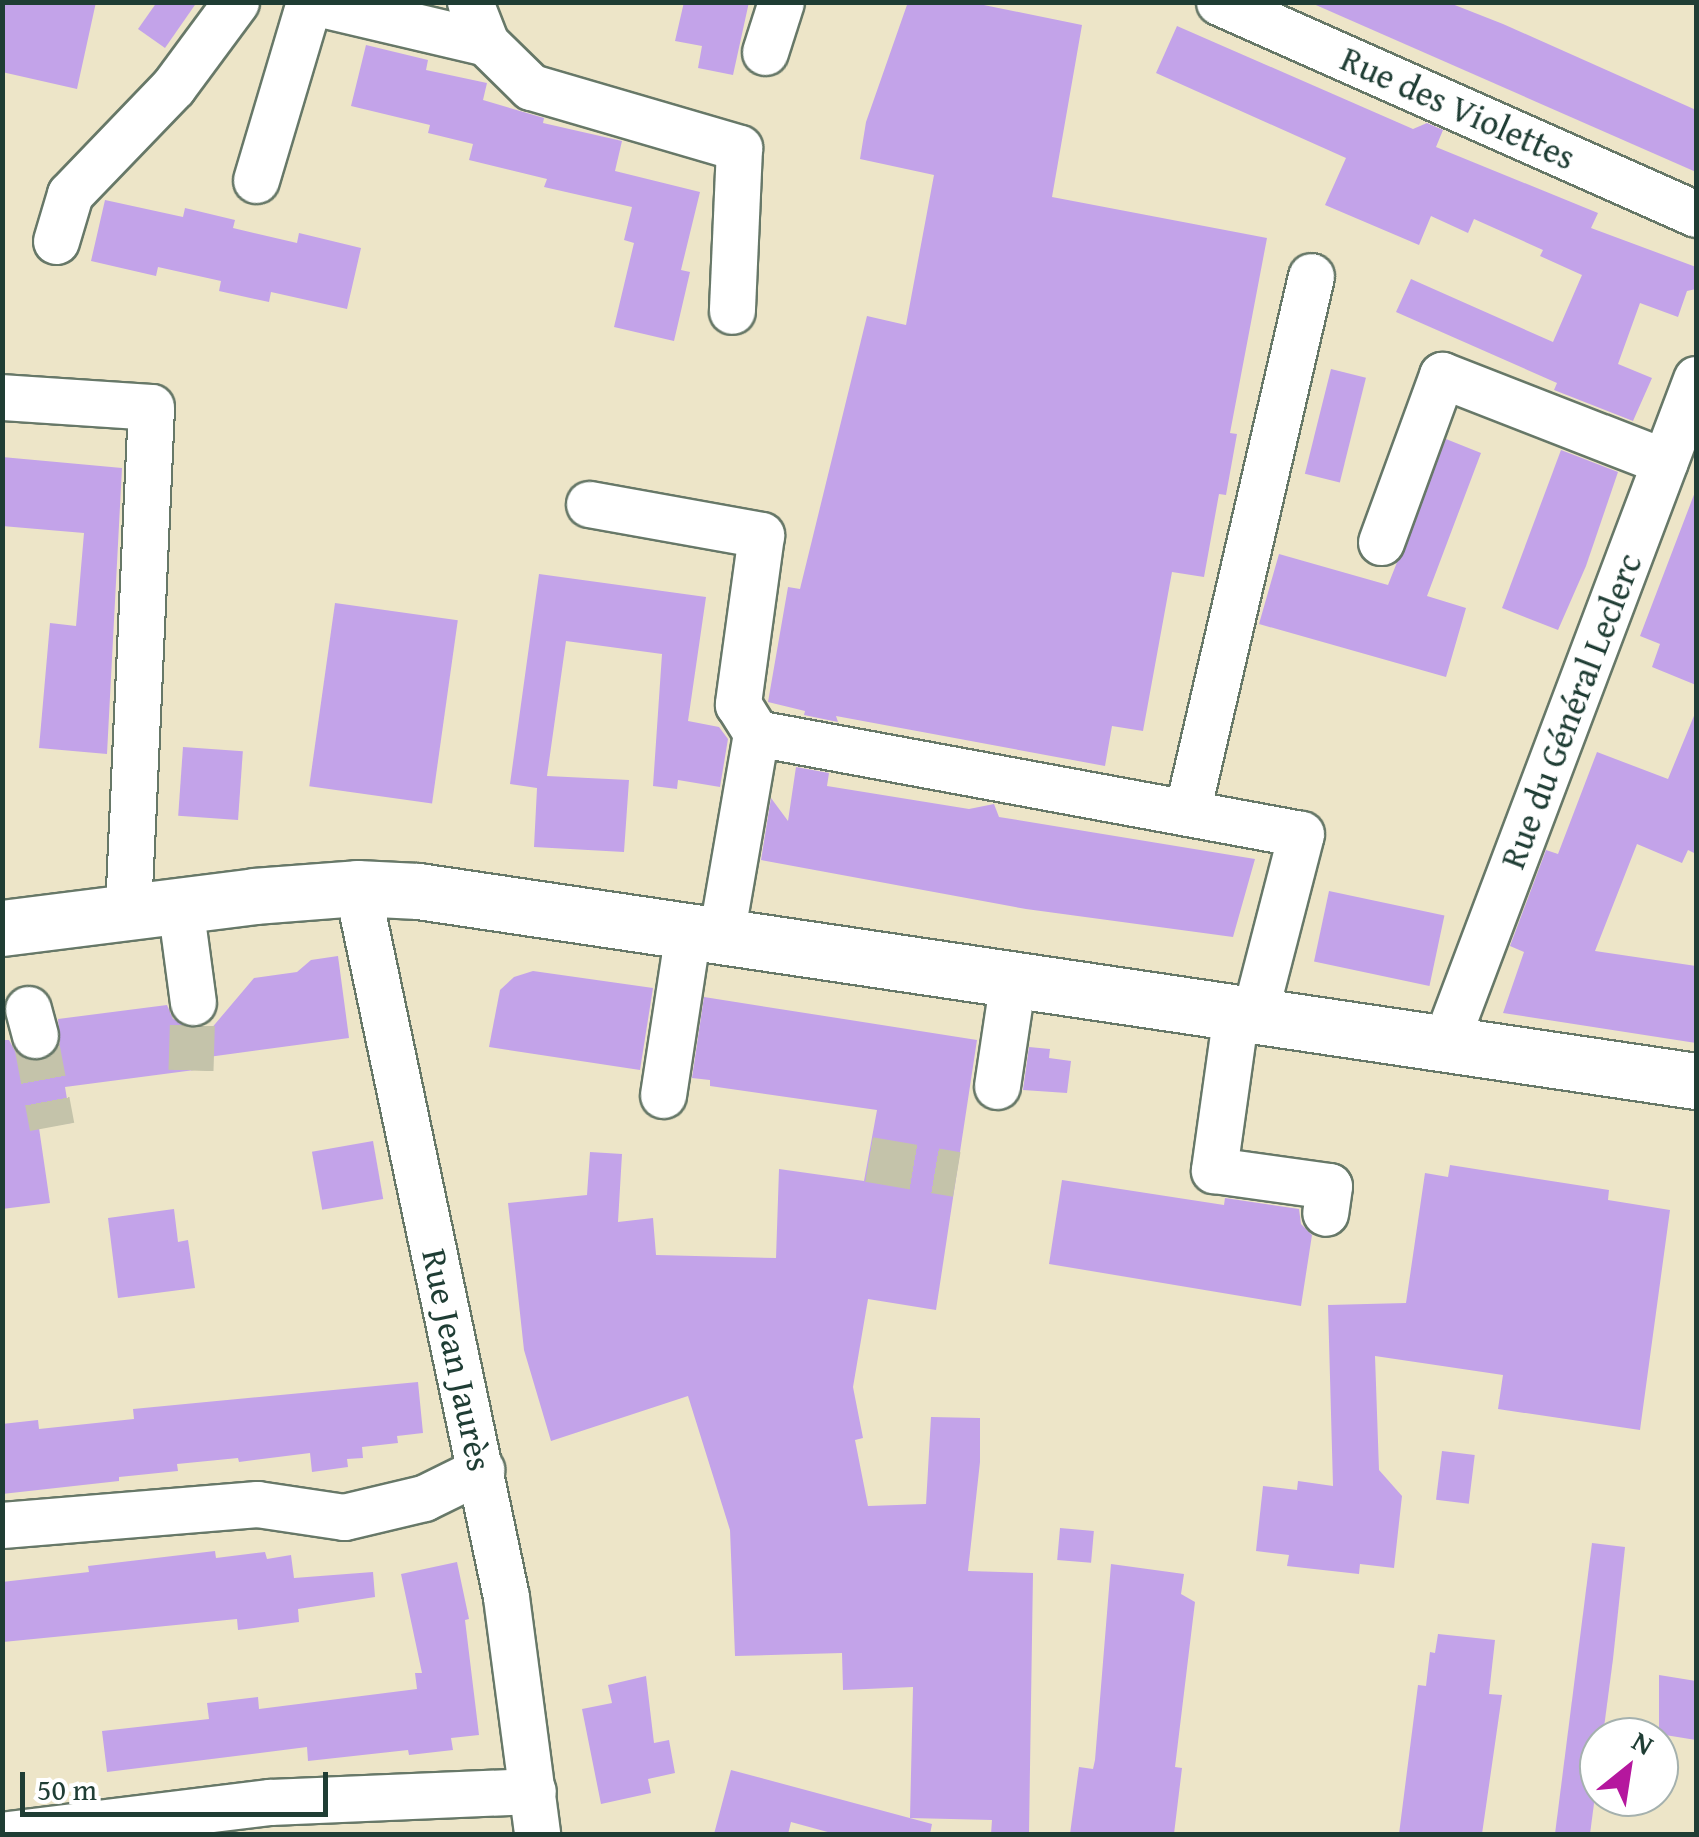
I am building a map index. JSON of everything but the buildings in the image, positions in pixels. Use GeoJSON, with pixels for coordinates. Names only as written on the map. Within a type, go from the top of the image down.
{"type":"FeatureCollection","features":[{"type":"Feature","properties":{"kind":"main road"},"geometry":{"type":"LineString","coordinates":[[2,928],[357,888],[418,890],[1696,1081]]}},
{"type":"Feature","properties":{"kind":"street"},"geometry":{"type":"LineString","coordinates":[[56,241],[70,194],[172,87],[236,2]]}},
{"type":"Feature","properties":{"kind":"street"},"geometry":{"type":"LineString","coordinates":[[256,180],[311,2],[478,23],[531,87],[740,148],[732,311]]}},
{"type":"Feature","properties":{"kind":"street"},"geometry":{"type":"LineString","coordinates":[[764,52],[781,2]]}},
{"type":"Feature","properties":{"kind":"street","name":"Rue des Violettes"},"geometry":{"type":"LineString","coordinates":[[1219,2],[1696,214]]}},
{"type":"Feature","properties":{"kind":"street"},"geometry":{"type":"LineString","coordinates":[[1187,812],[1311,276]]}},
{"type":"Feature","properties":{"kind":"street"},"geometry":{"type":"LineString","coordinates":[[1381,542],[1442,375],[1665,462]]}},
{"type":"Feature","properties":{"kind":"street","name":"Rue du Général Leclerc"},"geometry":{"type":"LineString","coordinates":[[1445,1044],[1696,379]]}},
{"type":"Feature","properties":{"kind":"street"},"geometry":{"type":"LineString","coordinates":[[2,398],[151,407],[154,908],[193,1002]]}},
{"type":"Feature","properties":{"kind":"street"},"geometry":{"type":"LineString","coordinates":[[589,504],[761,535],[738,704],[756,733],[664,1094]]}},
{"type":"Feature","properties":{"kind":"street"},"geometry":{"type":"LineString","coordinates":[[756,733],[1301,834],[1245,1014],[1214,1170],[1328,1186],[1325,1213]]}},
{"type":"Feature","properties":{"kind":"street","name":"Rue Jean Jaurès"},"geometry":{"type":"LineString","coordinates":[[357,888],[506,1596],[535,1813]]}},
{"type":"Feature","properties":{"kind":"street"},"geometry":{"type":"LineString","coordinates":[[997,1086],[1013,979]]}},
{"type":"Feature","properties":{"kind":"street"},"geometry":{"type":"LineString","coordinates":[[2,1526],[256,1504],[344,1517],[424,1498],[481,1470]]}},
{"type":"Feature","properties":{"kind":"street"},"geometry":{"type":"LineString","coordinates":[[8,1834],[270,1802],[535,1813]]}},
{"type":"Feature","properties":{"kind":"tunnel"},"geometry":{"type":"LineString","coordinates":[[191,1070],[193,1002]]}},
{"type":"Feature","properties":{"kind":"tunnel"},"geometry":{"type":"LineString","coordinates":[[35,1035],[52,1126]]}},
{"type":"Feature","properties":{"kind":"tunnel"},"geometry":{"type":"LineString","coordinates":[[869,1159],[957,1174]]}}]}
